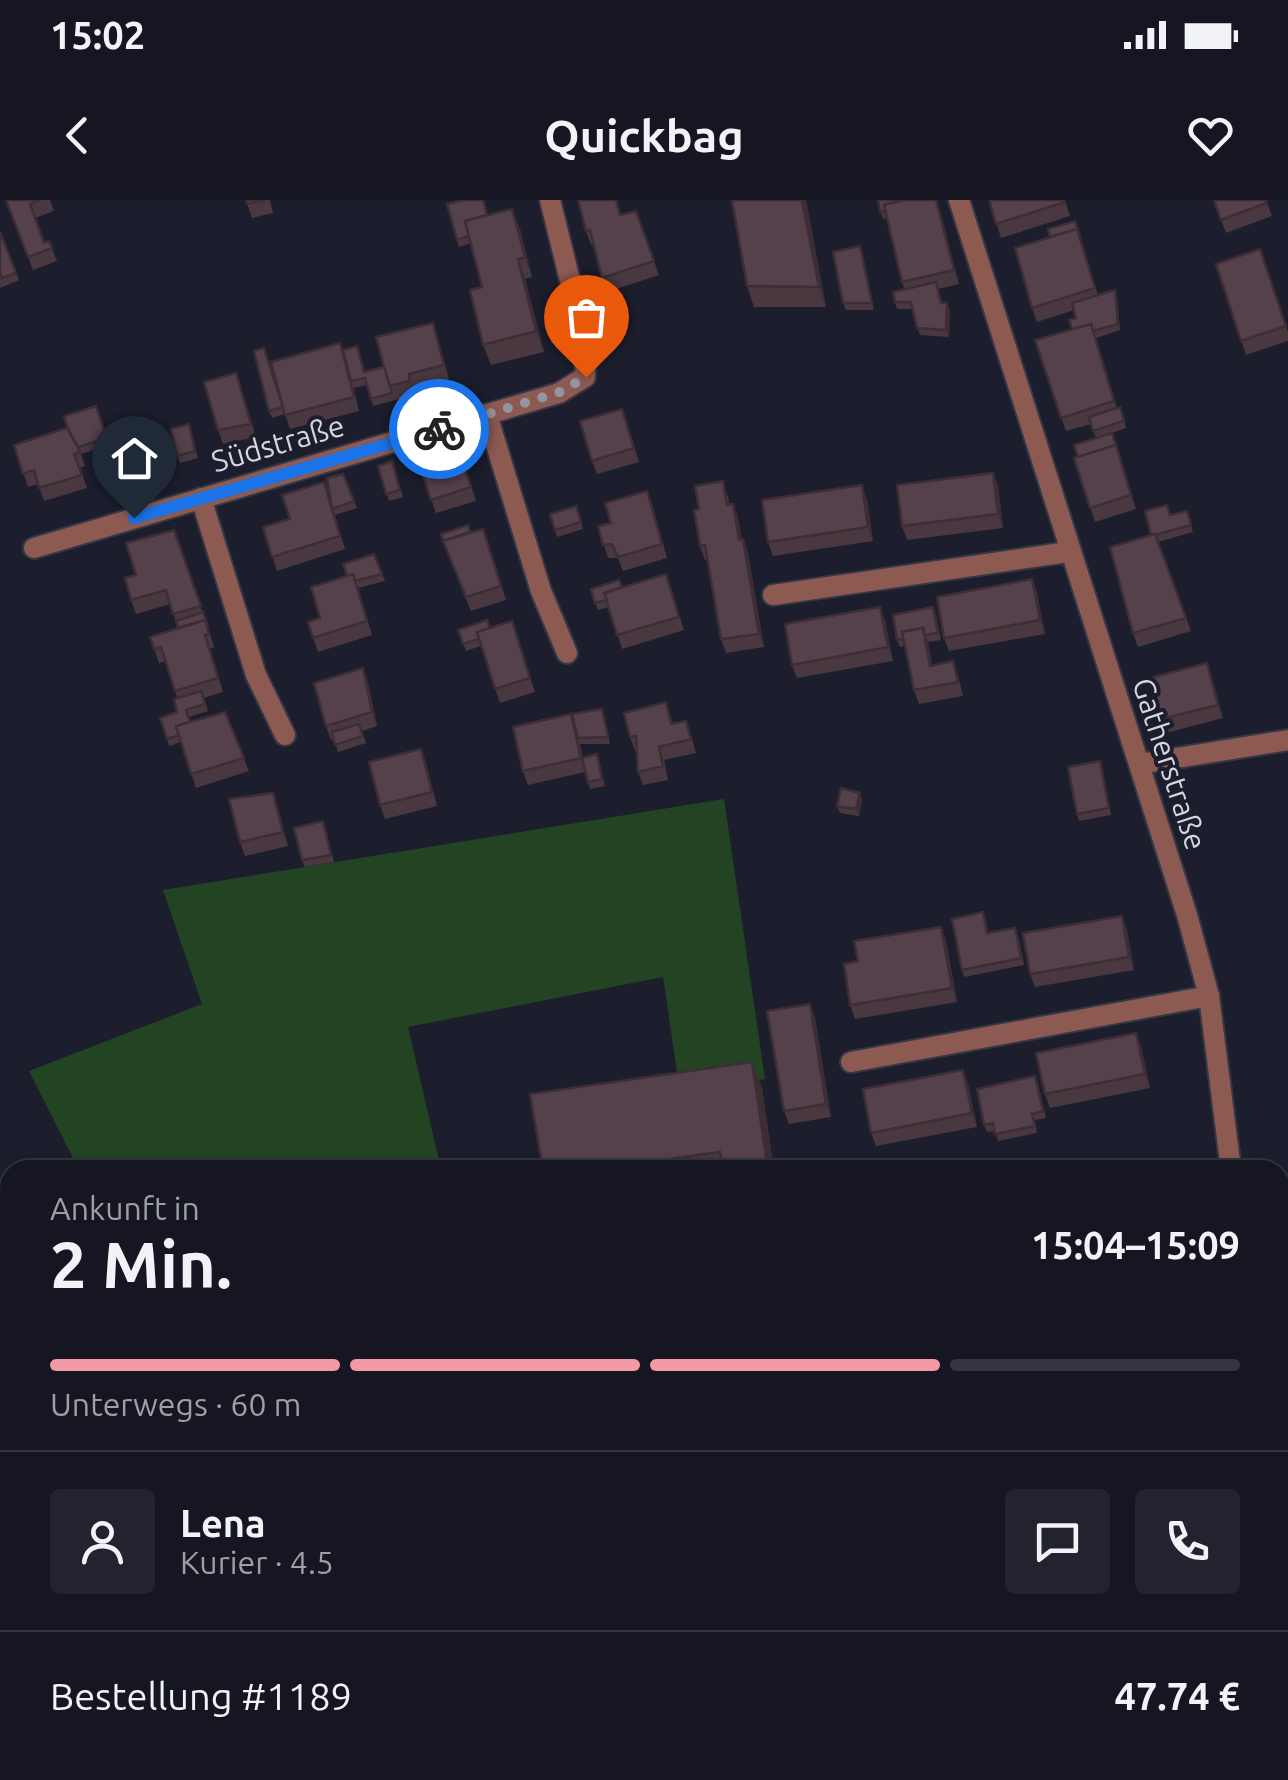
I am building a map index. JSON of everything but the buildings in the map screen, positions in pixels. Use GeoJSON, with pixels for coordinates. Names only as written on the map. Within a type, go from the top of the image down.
{"type":"FeatureCollection","features":[{"type":"Feature","properties":{"kind":"street","name":"Südstraße"},"geometry":{"type":"LineString","coordinates":[[34,548],[487,415],[560,392],[586,377],[586,344],[550,200]]}},
{"type":"Feature","properties":{"kind":"street","name":"Gatherstraße"},"geometry":{"type":"LineString","coordinates":[[958,200],[1210,996],[1229,1160]]}},
{"type":"Feature","properties":{"kind":"street"},"geometry":{"type":"LineString","coordinates":[[487,415],[541,591],[568,653]]}},
{"type":"Feature","properties":{"kind":"street","name":"Südstraße"},"geometry":{"type":"LineString","coordinates":[[201,498],[256,674],[285,735]]}},
{"type":"Feature","properties":{"kind":"street"},"geometry":{"type":"LineString","coordinates":[[773,595],[1068,552]]}},
{"type":"Feature","properties":{"kind":"street"},"geometry":{"type":"LineString","coordinates":[[1139,764],[1288,740]]}},
{"type":"Feature","properties":{"kind":"street"},"geometry":{"type":"LineString","coordinates":[[851,1062],[1210,996]]}},
{"type":"Feature","properties":{"kind":"street"},"geometry":{"type":"LineString","coordinates":[[1220,1160],[1228,1147]]}},
{"type":"Feature","properties":{"kind":"green space"},"geometry":{"type":"Polygon","coordinates":[[[724,799],[765,1079],[680,1092],[663,977],[408,1027],[439,1160],[74,1160],[29,1071],[202,1004],[163,890],[724,799]]]}},
{"type":"Feature","properties":{"kind":"way so far"},"geometry":{"type":"LineString","coordinates":[[439,429],[560,392],[586,377]]}},
{"type":"Feature","properties":{"kind":"route"},"geometry":{"type":"LineString","coordinates":[[134,518],[439,429]]}}]}
